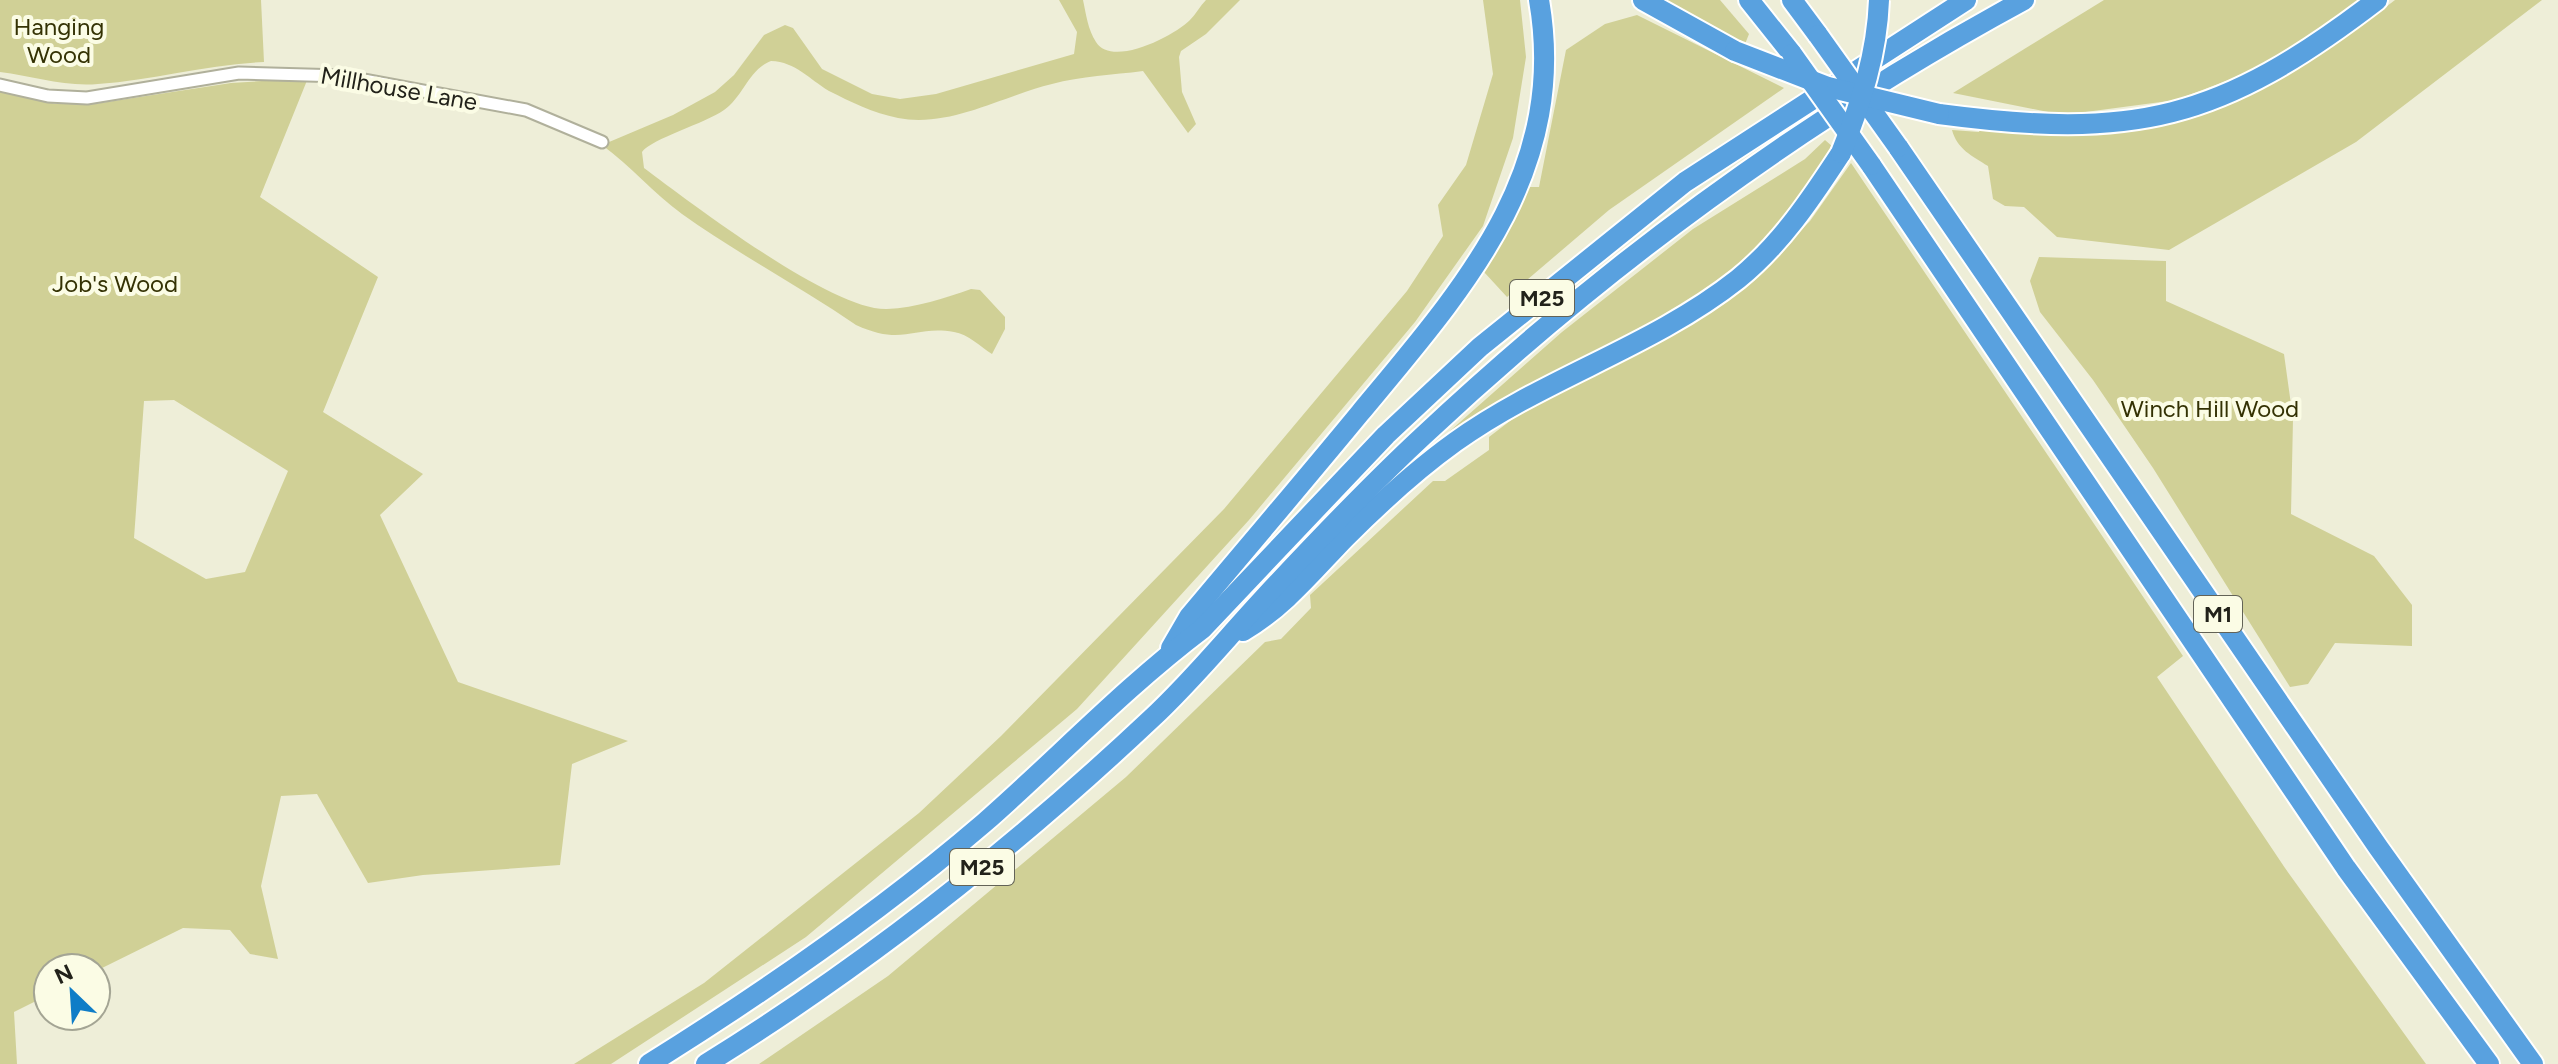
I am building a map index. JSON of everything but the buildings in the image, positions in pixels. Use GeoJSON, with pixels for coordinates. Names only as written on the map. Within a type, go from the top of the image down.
{"type":"FeatureCollection","features":[{"type":"Feature","properties":{"kind":"highway"},"geometry":{"type":"LineString","coordinates":[[1167,655],[1189,617],[1479,265],[1523,178],[1537,129],[1544,75],[1539,0]]}},
{"type":"Feature","properties":{"kind":"highway"},"geometry":{"type":"LineString","coordinates":[[1643,0],[1735,51],[1842,91],[1939,114],[2068,127],[2124,123],[2172,114],[2231,93],[2268,75],[2377,0]]}},
{"type":"Feature","properties":{"kind":"highway","name":"M1"},"geometry":{"type":"LineString","coordinates":[[1749,0],[1792,54],[1871,165],[2329,844],[2489,1064]]}},
{"type":"Feature","properties":{"kind":"highway","name":"M1"},"geometry":{"type":"LineString","coordinates":[[1792,0],[1898,147],[2378,847],[2533,1064]]}},
{"type":"Feature","properties":{"kind":"highway"},"geometry":{"type":"LineString","coordinates":[[1231,637],[1268,617],[1372,511],[1454,443],[1535,392],[1677,321],[1739,278],[1797,221],[1841,153],[1870,66],[1877,34],[1879,0]]}},
{"type":"Feature","properties":{"kind":"highway","name":"M25"},"geometry":{"type":"LineString","coordinates":[[649,1064],[836,941],[984,822],[1167,655],[1202,629],[1386,435],[1480,347],[1685,182],[1966,0]]}},
{"type":"Feature","properties":{"kind":"highway","name":"M25"},"geometry":{"type":"LineString","coordinates":[[706,1064],[870,954],[967,881],[1153,718],[1352,505],[1422,437],[1509,357],[1604,278],[1826,117],[2024,0]]}},
{"type":"Feature","properties":{"kind":"street","name":"Millhouse Lane"},"geometry":{"type":"LineString","coordinates":[[0,85],[48,96],[87,98],[239,73],[297,72],[353,77],[526,110],[602,142]]}},
{"type":"Feature","properties":{"kind":"green space","name":"Hanging Wood"},"geometry":{"type":"Polygon","coordinates":[[[0,0],[261,0],[264,62],[85,85],[0,72],[0,0]]]}},
{"type":"Feature","properties":{"kind":"green space"},"geometry":{"type":"Polygon","coordinates":[[[1059,0],[1083,0],[1096,42],[1104,49],[1115,52],[1143,47],[1171,34],[1190,20],[1206,0],[1240,0],[1206,34],[1181,51],[1182,92],[1196,124],[1188,133],[1143,71],[1063,81],[956,115],[917,120],[889,116],[862,107],[829,91],[795,68],[771,61],[757,70],[724,110],[656,142],[642,152],[644,168],[727,229],[832,293],[863,305],[887,309],[919,305],[971,289],[980,290],[1005,317],[1005,329],[992,354],[959,333],[928,331],[897,335],[856,325],[682,214],[602,145],[673,115],[715,92],[734,75],[764,35],[785,25],[793,28],[822,69],[872,94],[900,99],[936,94],[1074,54],[1077,32],[1059,0]]]}},
{"type":"Feature","properties":{"kind":"green space"},"geometry":{"type":"Polygon","coordinates":[[[1483,0],[1520,0],[1526,57],[1513,138],[1483,226],[1415,322],[1249,520],[1077,709],[806,937],[611,1064],[574,1064],[704,983],[919,813],[1001,736],[1224,509],[1407,291],[1443,236],[1438,205],[1466,165],[1493,74],[1483,0]]]}},
{"type":"Feature","properties":{"kind":"green space"},"geometry":{"type":"Polygon","coordinates":[[[1660,0],[1720,0],[1749,34],[1745,44],[1660,0]]]}},
{"type":"Feature","properties":{"kind":"green space"},"geometry":{"type":"Polygon","coordinates":[[[2104,0],[2360,0],[2263,67],[2176,100],[2063,115],[1953,93],[2104,0]]]}},
{"type":"Feature","properties":{"kind":"green space"},"geometry":{"type":"Polygon","coordinates":[[[2395,0],[2542,0],[2356,142],[2169,250],[2057,237],[2024,207],[2005,206],[1993,199],[1988,166],[1961,147],[1954,137],[1952,130],[1979,132],[1980,129],[2043,135],[2101,134],[2153,127],[2202,113],[2250,94],[2297,68],[2395,0]]]}},
{"type":"Feature","properties":{"kind":"green space"},"geometry":{"type":"Polygon","coordinates":[[[1637,15],[1784,88],[1609,210],[1507,297],[1484,272],[1515,220],[1528,187],[1539,187],[1566,50],[1605,24],[1637,15]]]}},
{"type":"Feature","properties":{"kind":"green space","name":"Job's Wood"},"geometry":{"type":"Polygon","coordinates":[[[308,78],[260,197],[378,277],[323,412],[423,474],[380,515],[458,682],[628,741],[572,764],[560,865],[423,875],[368,883],[317,794],[281,796],[261,886],[278,959],[250,954],[230,930],[183,928],[112,963],[112,952],[32,952],[32,1003],[14,1012],[17,1064],[0,1064],[0,92],[57,104],[94,104],[231,83],[308,78]],[[174,400],[144,401],[134,538],[206,579],[245,572],[288,471],[174,400]]]}},
{"type":"Feature","properties":{"kind":"green space"},"geometry":{"type":"Polygon","coordinates":[[[1825,140],[1833,147],[1806,193],[1773,232],[1736,267],[1653,323],[1506,399],[1442,438],[1562,332],[1693,229],[1805,159],[1825,140]]]}},
{"type":"Feature","properties":{"kind":"green space"},"geometry":{"type":"Polygon","coordinates":[[[1851,163],[2183,656],[2157,677],[2285,868],[2426,1064],[759,1064],[888,976],[1126,777],[1265,642],[1281,639],[1311,608],[1310,595],[1433,481],[1445,481],[1489,450],[1489,437],[1523,411],[1679,331],[1745,287],[1810,221],[1851,163]]]}},
{"type":"Feature","properties":{"kind":"green space","name":"Winch Hill Wood"},"geometry":{"type":"Polygon","coordinates":[[[2039,257],[2166,261],[2166,301],[2284,354],[2293,419],[2291,514],[2374,556],[2412,605],[2412,646],[2335,643],[2308,684],[2290,687],[2153,468],[2093,380],[2040,312],[2030,281],[2039,257]]]}}]}
